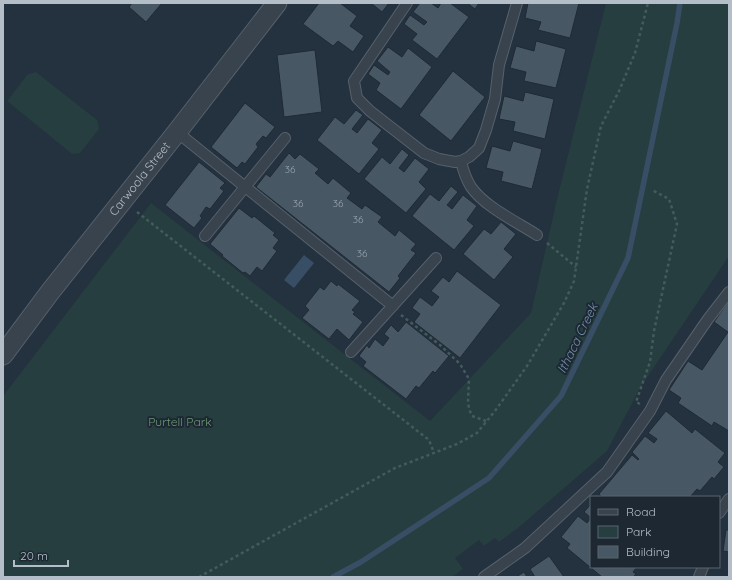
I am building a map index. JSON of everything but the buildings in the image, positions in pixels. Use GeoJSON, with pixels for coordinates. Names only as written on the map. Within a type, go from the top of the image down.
{"type":"FeatureCollection","features":[{"type":"Feature","properties":{"kind":"street","name":"Carwoola Street"},"geometry":{"type":"LineString","coordinates":[[3,355],[50,292],[277,3]]}},
{"type":"Feature","properties":{"kind":"lane"},"geometry":{"type":"LineString","coordinates":[[407,3],[354,81],[357,98],[370,111],[424,153],[455,162],[469,157],[479,148],[495,99],[499,65],[517,3]]}},
{"type":"Feature","properties":{"kind":"lane"},"geometry":{"type":"LineString","coordinates":[[177,132],[392,307]]}},
{"type":"Feature","properties":{"kind":"lane"},"geometry":{"type":"LineString","coordinates":[[204,236],[285,138]]}},
{"type":"Feature","properties":{"kind":"lane"},"geometry":{"type":"LineString","coordinates":[[461,161],[464,173],[471,187],[483,200],[537,235]]}},
{"type":"Feature","properties":{"kind":"lane"},"geometry":{"type":"LineString","coordinates":[[351,352],[436,258]]}},
{"type":"Feature","properties":{"kind":"lane"},"geometry":{"type":"LineString","coordinates":[[484,577],[524,548],[607,472],[650,411],[666,380],[708,319],[729,292]]}},
{"type":"Feature","properties":{"kind":"lane"},"geometry":{"type":"LineString","coordinates":[[720,512],[729,499]]}},
{"type":"Feature","properties":{"kind":"path"},"geometry":{"type":"LineString","coordinates":[[199,577],[395,468],[457,444],[477,433],[495,411],[518,380],[564,303],[574,281],[580,229],[601,126],[619,91],[635,53],[648,3]]}},
{"type":"Feature","properties":{"kind":"path"},"geometry":{"type":"LineString","coordinates":[[650,411],[636,402],[650,362],[654,331],[677,224],[670,199],[652,190]]}},
{"type":"Feature","properties":{"kind":"path"},"geometry":{"type":"LineString","coordinates":[[123,200],[429,440],[434,453]]}},
{"type":"Feature","properties":{"kind":"path"},"geometry":{"type":"LineString","coordinates":[[537,235],[576,266]]}},
{"type":"Feature","properties":{"kind":"path"},"geometry":{"type":"LineString","coordinates":[[392,307],[440,345],[460,364],[469,379],[469,409],[472,416],[486,421]]}},
{"type":"Feature","properties":{"kind":"green space","name":"Purtell Park"},"geometry":{"type":"Polygon","coordinates":[[[606,3],[729,3],[729,256],[640,388],[607,451],[518,528],[499,542],[495,538],[484,546],[479,540],[455,558],[463,569],[452,577],[3,577],[3,396],[151,203],[430,421],[531,313],[558,195],[606,3]]]}},
{"type":"Feature","properties":{"kind":"green space"},"geometry":{"type":"Polygon","coordinates":[[[36,72],[97,120],[99,129],[80,153],[72,154],[7,101],[28,74],[36,72]]]}},
{"type":"Feature","properties":{"kind":"water"},"geometry":{"type":"Polygon","coordinates":[[[304,255],[314,263],[294,288],[284,280],[304,255]]]}},
{"type":"Feature","properties":{"kind":"waterway","name":"Ithaca Creek"},"geometry":{"type":"LineString","coordinates":[[333,577],[361,562],[489,478],[561,396],[628,258],[680,3]]}}]}
